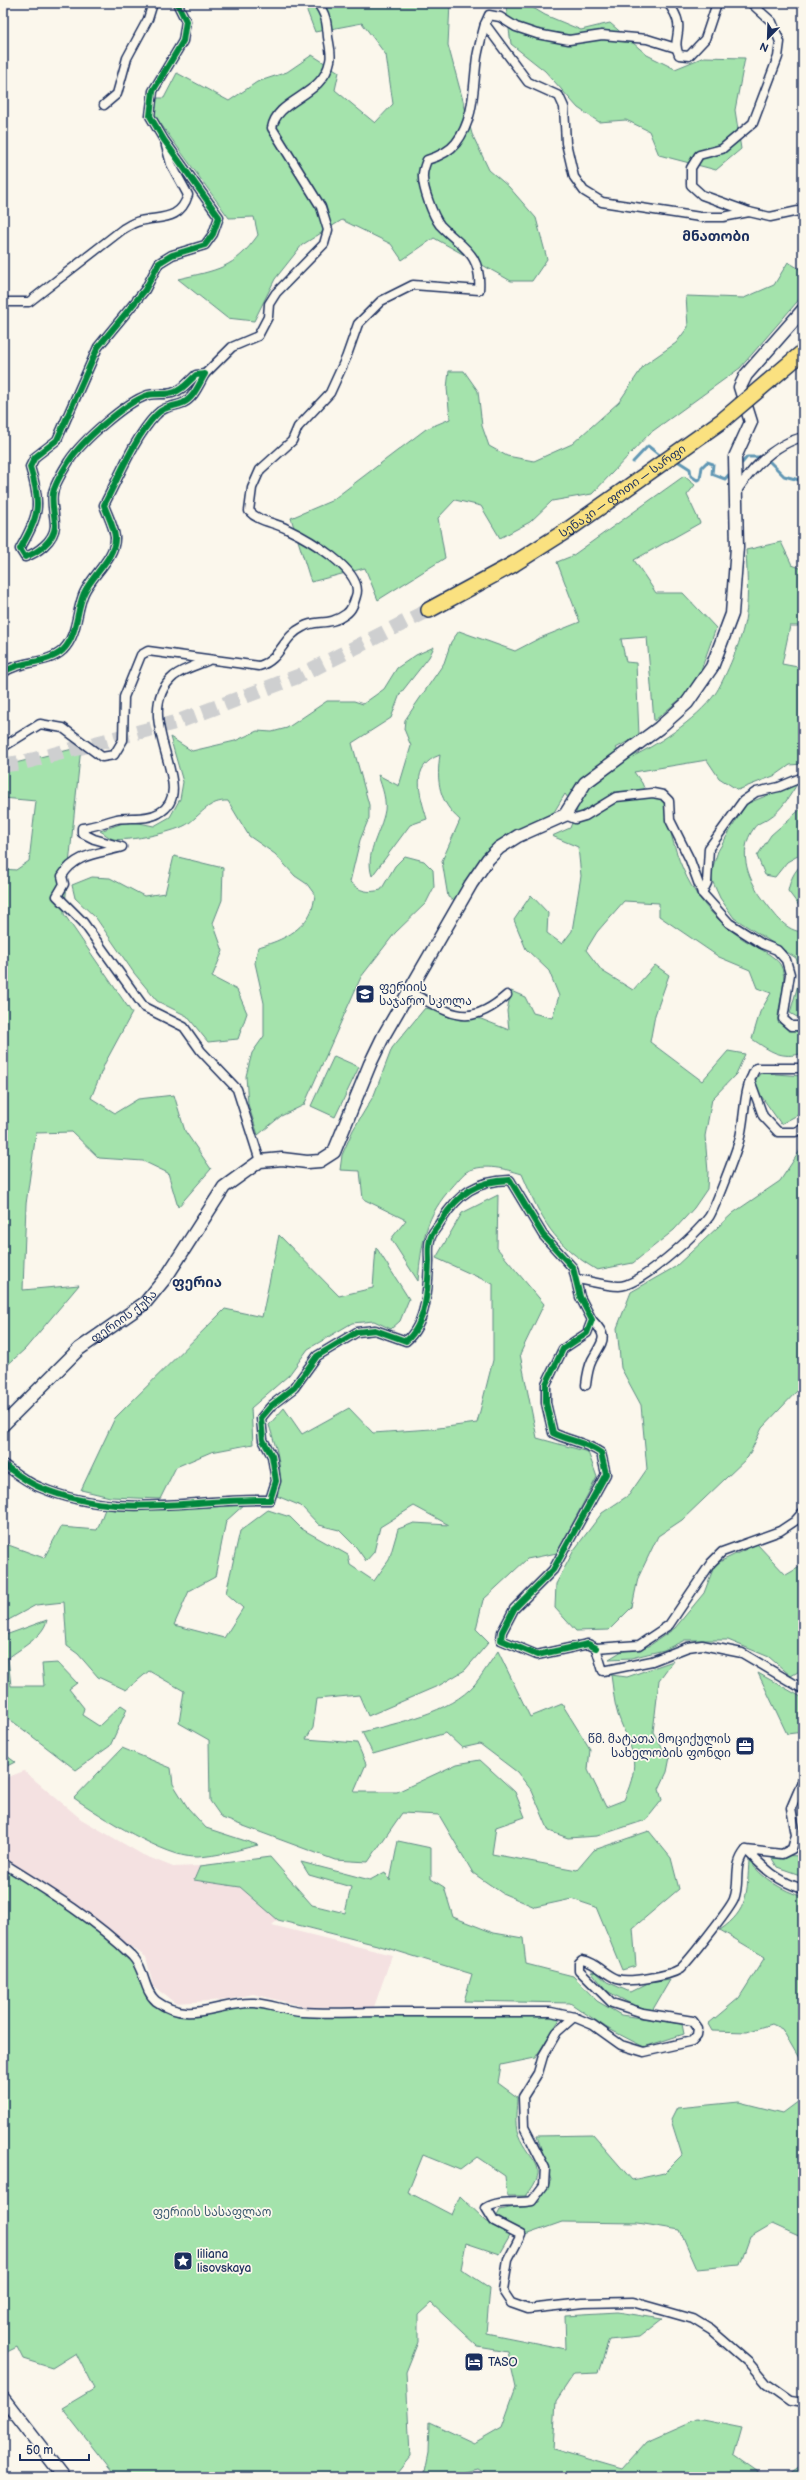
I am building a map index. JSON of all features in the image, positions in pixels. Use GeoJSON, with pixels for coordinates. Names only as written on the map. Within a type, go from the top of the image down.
{"type":"FeatureCollection","features":[{"type":"Feature","properties":{"kind":"highway","name":"სენაკი — ფოთი — სარფი"},"geometry":{"type":"LineString","coordinates":[[429,610],[512,565],[569,529],[723,420],[803,352]]}},
{"type":"Feature","properties":{"kind":"street"},"geometry":{"type":"LineString","coordinates":[[104,105],[117,94],[127,58],[148,19],[153,3]]}},
{"type":"Feature","properties":{"kind":"street"},"geometry":{"type":"LineString","coordinates":[[177,3],[186,21],[183,41],[153,91],[150,116],[164,140],[220,217],[213,234],[205,245],[172,255],[159,263],[145,290],[98,347],[58,440],[35,458],[30,467],[36,485],[37,506],[36,521],[20,549],[25,557],[36,554],[51,536],[55,527],[52,507],[53,491],[70,460],[94,433],[123,410],[148,395],[173,393],[181,389],[196,375],[205,374]]}},
{"type":"Feature","properties":{"kind":"street"},"geometry":{"type":"LineString","coordinates":[[3,673],[8,669],[42,660],[62,650],[75,630],[84,593],[113,548],[115,536],[104,505],[143,433],[156,415],[168,406],[184,402],[194,393],[205,374],[232,347],[258,336],[268,317],[269,304],[276,292],[324,244],[328,230],[321,207],[272,128],[274,118],[281,111],[313,90],[324,77],[330,60],[327,24],[322,9],[317,3]]}},
{"type":"Feature","properties":{"kind":"street"},"geometry":{"type":"LineString","coordinates":[[668,3],[678,17],[680,31],[676,48],[679,55],[689,56],[705,39],[717,3]]}},
{"type":"Feature","properties":{"kind":"street"},"geometry":{"type":"LineString","coordinates":[[751,3],[772,22],[780,42],[778,57],[753,123],[722,149],[699,155],[691,168],[691,185],[702,195],[749,212],[770,217],[803,210]]}},
{"type":"Feature","properties":{"kind":"street"},"geometry":{"type":"LineString","coordinates":[[3,748],[40,724],[63,728],[102,757],[114,755],[123,740],[124,697],[141,655],[148,651],[207,661],[260,666],[270,663],[289,635],[304,626],[332,623],[347,614],[352,607],[358,591],[353,576],[317,545],[285,528],[255,518],[249,511],[252,488],[260,470],[292,441],[298,427],[330,393],[346,358],[358,324],[381,301],[413,285],[479,290],[480,275],[474,259],[457,239],[439,224],[426,195],[423,176],[427,160],[439,156],[456,144],[465,124],[474,97],[477,58],[485,24],[489,15],[500,17],[516,27],[537,34],[569,40],[602,35],[647,39],[676,48]]}},
{"type":"Feature","properties":{"kind":"street"},"geometry":{"type":"LineString","coordinates":[[485,24],[528,82],[559,96],[564,107],[566,143],[574,177],[584,191],[602,202],[700,217],[722,217],[749,212]]}},
{"type":"Feature","properties":{"kind":"street"},"geometry":{"type":"LineString","coordinates":[[3,302],[29,302],[123,229],[138,221],[173,216],[185,206],[188,195],[171,164],[164,140]]}},
{"type":"Feature","properties":{"kind":"street"},"geometry":{"type":"LineString","coordinates":[[207,661],[174,676],[162,691],[157,709],[161,741],[172,769],[173,792],[168,806],[159,813],[146,817],[118,819],[82,828],[82,833],[94,839],[122,847],[76,860],[68,867],[62,876],[64,884],[57,896],[83,922],[144,1007],[184,1027],[201,1051],[237,1089],[260,1161],[282,1159],[307,1162],[320,1161],[334,1152],[370,1064],[409,992],[471,884],[488,859],[499,848],[518,836],[565,815],[585,783],[659,728],[687,703],[712,667],[732,614],[737,547],[736,463],[751,422],[740,387],[746,374],[803,310]]}},
{"type":"Feature","properties":{"kind":"street"},"geometry":{"type":"LineString","coordinates":[[736,492],[775,449],[786,442],[803,437]]}},
{"type":"Feature","properties":{"kind":"street"},"geometry":{"type":"LineString","coordinates":[[702,893],[706,883],[709,848],[743,801],[756,792],[779,788],[803,777]]}},
{"type":"Feature","properties":{"kind":"street"},"geometry":{"type":"LineString","coordinates":[[565,815],[575,819],[585,816],[616,798],[653,793],[663,795],[669,802],[670,820],[690,860],[702,893],[729,923],[762,944],[777,950],[786,960],[790,974],[783,1019],[791,1026],[803,1026]]}},
{"type":"Feature","properties":{"kind":"street"},"geometry":{"type":"LineString","coordinates":[[409,992],[457,1015],[475,1016],[493,1007],[507,995]]}},
{"type":"Feature","properties":{"kind":"street"},"geometry":{"type":"LineString","coordinates":[[577,1278],[620,1286],[637,1281],[681,1246],[710,1216],[739,1141],[743,1104],[749,1079],[756,1068],[803,1068]]}},
{"type":"Feature","properties":{"kind":"street"},"geometry":{"type":"LineString","coordinates":[[749,1079],[763,1116],[778,1132],[795,1132],[803,1129]]}},
{"type":"Feature","properties":{"kind":"street","name":"ფერიის ქუჩა"},"geometry":{"type":"LineString","coordinates":[[3,1425],[79,1349],[145,1303],[167,1276],[224,1187],[260,1161]]}},
{"type":"Feature","properties":{"kind":"street"},"geometry":{"type":"LineString","coordinates":[[3,1464],[38,1487],[90,1503],[126,1507],[190,1505],[239,1499],[270,1500],[276,1481],[272,1456],[263,1440],[261,1418],[272,1405],[294,1388],[317,1356],[357,1332],[375,1330],[406,1341],[416,1332],[424,1307],[428,1281],[430,1240],[452,1204],[471,1188],[496,1180],[510,1180],[543,1235],[573,1268],[577,1278],[580,1297],[592,1320],[600,1328],[603,1336],[602,1344],[588,1368],[586,1384]]}},
{"type":"Feature","properties":{"kind":"street"},"geometry":{"type":"LineString","coordinates":[[592,1320],[587,1333],[563,1349],[554,1364],[546,1384],[546,1404],[553,1433],[569,1441],[588,1444],[601,1453],[606,1474],[553,1570],[514,1609],[502,1632],[501,1640],[537,1655],[588,1644],[596,1648],[639,1645],[669,1625],[711,1563],[722,1552],[780,1531],[795,1521],[803,1512]]}},
{"type":"Feature","properties":{"kind":"street"},"geometry":{"type":"LineString","coordinates":[[596,1648],[603,1671],[652,1661],[688,1647],[702,1645],[742,1653],[803,1689]]}},
{"type":"Feature","properties":{"kind":"street"},"geometry":{"type":"LineString","coordinates":[[746,1850],[782,1854],[792,1849],[796,1835],[791,1808],[803,1780]]}},
{"type":"Feature","properties":{"kind":"street"},"geometry":{"type":"LineString","coordinates":[[746,1850],[768,1872],[782,1882],[803,1889]]}},
{"type":"Feature","properties":{"kind":"street"},"geometry":{"type":"LineString","coordinates":[[3,1863],[59,1898],[99,1926],[134,1957],[141,1967],[148,1990],[156,2001],[174,2010],[201,2013],[243,2003],[256,2003],[302,2012],[551,2012],[574,2017],[593,2025],[620,2045],[644,2052],[692,2041],[697,2035],[698,2028],[693,2021],[643,2014],[612,2003],[579,1970],[579,1963],[582,1960],[590,1961],[617,1979],[653,1978],[680,1969],[727,1913],[735,1898],[739,1858],[746,1850]]}},
{"type":"Feature","properties":{"kind":"street"},"geometry":{"type":"LineString","coordinates":[[574,2017],[557,2032],[543,2056],[538,2073],[523,2098],[524,2127],[545,2168],[544,2185],[532,2201],[519,2204],[496,2202],[486,2208],[494,2221],[521,2235],[508,2260],[503,2291],[511,2303],[528,2309],[583,2303],[633,2302],[693,2319],[711,2330],[744,2358],[767,2384],[792,2401],[803,2403]]}},
{"type":"Feature","properties":{"kind":"street"},"geometry":{"type":"LineString","coordinates":[[3,2398],[64,2477]]}},
{"type":"Feature","properties":{"kind":"shaded area"},"geometry":{"type":"Polygon","coordinates":[[[24,1771],[81,1819],[143,1855],[173,1867],[200,1866],[194,1880],[240,1887],[278,1920],[272,1925],[392,1955],[374,2007],[305,2007],[253,1994],[227,2000],[175,2003],[153,1986],[146,1957],[3,1861],[3,1779],[24,1771]]]}},
{"type":"Feature","properties":{"kind":"green space"},"geometry":{"type":"Polygon","coordinates":[[[304,3],[450,3],[448,45],[472,134],[489,170],[509,187],[536,218],[547,259],[532,281],[511,281],[434,238],[402,260],[391,244],[342,220],[302,245],[275,279],[254,321],[227,318],[178,279],[204,273],[224,266],[241,255],[258,235],[254,217],[229,218],[155,116],[156,98],[164,98],[177,73],[229,101],[257,82],[287,72],[312,55],[339,72],[335,90],[375,123],[393,104],[386,55],[362,23],[315,32],[304,3]]]}},
{"type":"Feature","properties":{"kind":"green space"},"geometry":{"type":"Polygon","coordinates":[[[525,3],[545,15],[581,30],[610,23],[647,55],[675,69],[704,57],[745,58],[735,110],[741,149],[716,170],[659,155],[649,131],[626,120],[599,122],[578,108],[545,71],[511,44],[506,7],[525,3]]]}},
{"type":"Feature","properties":{"kind":"green space"},"geometry":{"type":"Polygon","coordinates":[[[788,262],[803,271],[803,295],[740,368],[650,433],[592,494],[552,501],[530,522],[500,538],[481,506],[455,500],[438,518],[445,558],[378,600],[365,568],[311,582],[291,518],[331,501],[426,429],[450,419],[447,388],[449,371],[464,371],[478,391],[482,426],[489,446],[507,456],[534,461],[572,444],[619,402],[644,365],[676,343],[688,327],[686,296],[744,298],[774,285],[788,262]]]}},
{"type":"Feature","properties":{"kind":"green space"},"geometry":{"type":"Polygon","coordinates":[[[684,476],[695,485],[687,495],[700,523],[634,560],[656,593],[683,593],[716,628],[701,670],[685,695],[654,721],[647,637],[621,639],[626,662],[636,663],[639,735],[616,748],[625,760],[649,748],[674,732],[707,704],[715,694],[722,681],[735,653],[741,635],[747,610],[748,590],[746,550],[781,542],[792,565],[803,569],[803,626],[790,626],[782,664],[803,668],[803,764],[790,765],[776,775],[738,790],[719,778],[707,760],[634,772],[642,783],[646,793],[660,795],[664,801],[673,842],[679,860],[696,894],[708,909],[723,923],[740,937],[774,958],[781,966],[784,979],[778,1022],[798,1032],[803,1030],[803,1053],[795,1055],[782,1055],[770,1051],[752,1039],[760,1012],[771,993],[757,988],[750,970],[719,957],[659,916],[659,903],[624,901],[597,932],[586,950],[602,971],[633,990],[655,965],[669,975],[655,1015],[650,1042],[702,1081],[728,1051],[745,1054],[736,1074],[712,1099],[705,1136],[708,1172],[707,1189],[694,1208],[674,1230],[633,1263],[597,1270],[569,1250],[550,1229],[542,1217],[522,1174],[509,1170],[481,1167],[466,1172],[436,1208],[426,1230],[423,1241],[418,1281],[391,1239],[406,1220],[363,1199],[360,1171],[340,1170],[342,1155],[353,1130],[374,1095],[392,1048],[425,1008],[481,1019],[509,1030],[507,1011],[511,991],[525,997],[533,1013],[552,1018],[559,996],[549,971],[526,949],[514,920],[531,895],[548,913],[547,933],[562,944],[572,931],[581,876],[578,847],[552,836],[570,828],[577,810],[565,794],[554,812],[510,835],[482,856],[455,901],[448,897],[442,861],[460,820],[447,806],[443,798],[438,774],[440,755],[430,760],[424,766],[420,774],[420,791],[427,819],[410,825],[372,876],[370,868],[371,852],[385,810],[384,795],[378,775],[399,786],[411,746],[404,729],[405,720],[444,663],[451,642],[459,631],[515,651],[540,638],[580,622],[557,562],[572,556],[684,476]]]}},
{"type":"Feature","properties":{"kind":"green space"},"geometry":{"type":"Polygon","coordinates":[[[434,647],[429,657],[400,694],[391,718],[352,743],[369,805],[369,818],[360,840],[350,882],[357,888],[364,891],[381,890],[395,866],[405,856],[424,861],[433,870],[434,887],[426,903],[395,933],[361,977],[304,1105],[281,1116],[258,1135],[248,1104],[246,1076],[252,1053],[264,1036],[264,1003],[255,963],[258,947],[287,936],[300,926],[311,912],[315,895],[307,884],[295,876],[275,854],[249,836],[228,801],[222,801],[211,805],[189,823],[164,833],[120,840],[113,839],[100,831],[129,821],[154,826],[170,817],[180,799],[183,782],[170,737],[192,751],[235,741],[257,731],[272,732],[287,728],[327,701],[354,701],[363,704],[384,689],[397,668],[416,655],[434,647]]]}},
{"type":"Feature","properties":{"kind":"green space"},"geometry":{"type":"Polygon","coordinates":[[[81,747],[64,914],[132,1013],[105,1063],[91,1098],[115,1113],[138,1099],[174,1095],[185,1131],[211,1169],[178,1207],[168,1173],[143,1161],[99,1158],[72,1132],[36,1133],[26,1204],[23,1290],[79,1285],[25,1349],[3,1369],[3,869],[16,870],[29,861],[36,801],[3,798],[3,766],[81,747]]]}},
{"type":"Feature","properties":{"kind":"green space"},"geometry":{"type":"Polygon","coordinates":[[[798,783],[778,811],[754,828],[746,847],[745,857],[754,886],[770,908],[786,926],[803,932],[803,1013],[797,1017],[790,1013],[801,974],[796,958],[734,918],[720,898],[710,876],[718,851],[746,804],[798,783]]]}},
{"type":"Feature","properties":{"kind":"green space"},"geometry":{"type":"Polygon","coordinates":[[[803,807],[803,853],[787,862],[775,877],[765,875],[757,856],[771,835],[803,807]]]}},
{"type":"Feature","properties":{"kind":"green space"},"geometry":{"type":"Polygon","coordinates":[[[174,856],[223,868],[222,900],[213,923],[223,951],[212,977],[237,990],[247,1013],[238,1039],[208,1042],[187,1016],[157,1001],[134,973],[96,918],[75,898],[72,885],[92,877],[110,878],[144,896],[165,893],[174,856]]]}},
{"type":"Feature","properties":{"kind":"green space"},"geometry":{"type":"Polygon","coordinates":[[[803,864],[803,911],[788,891],[793,876],[797,869],[803,864]]]}},
{"type":"Feature","properties":{"kind":"green space"},"geometry":{"type":"Polygon","coordinates":[[[334,1056],[359,1067],[335,1117],[311,1106],[334,1056]]]}},
{"type":"Feature","properties":{"kind":"green space"},"geometry":{"type":"Polygon","coordinates":[[[761,1073],[803,1076],[803,1112],[781,1124],[752,1083],[761,1073]]]}},
{"type":"Feature","properties":{"kind":"green space"},"geometry":{"type":"Polygon","coordinates":[[[803,1146],[803,1197],[801,1200],[803,1203],[803,1351],[798,1390],[762,1428],[748,1457],[682,1520],[658,1536],[638,1578],[632,1607],[609,1630],[576,1631],[555,1608],[556,1584],[574,1550],[602,1513],[629,1495],[647,1469],[641,1405],[621,1368],[617,1328],[631,1292],[675,1267],[733,1213],[780,1181],[803,1146]]]}},
{"type":"Feature","properties":{"kind":"green space"},"geometry":{"type":"Polygon","coordinates":[[[498,1195],[497,1248],[544,1304],[520,1354],[537,1438],[588,1452],[597,1477],[557,1553],[527,1559],[483,1600],[476,1629],[489,1642],[465,1670],[440,1685],[368,1716],[359,1695],[317,1699],[313,1728],[306,1739],[357,1743],[366,1764],[354,1792],[397,1792],[457,1764],[480,1760],[515,1792],[525,1817],[496,1827],[492,1854],[577,1870],[594,1850],[649,1831],[671,1858],[679,1889],[633,1928],[636,1966],[622,1970],[596,1907],[572,1899],[535,1907],[502,1893],[473,1873],[439,1815],[402,1813],[368,1862],[335,1860],[222,1818],[210,1801],[209,1740],[179,1723],[184,1691],[149,1671],[126,1690],[98,1677],[78,1654],[67,1646],[64,1602],[36,1605],[3,1623],[3,1543],[44,1558],[61,1527],[97,1530],[105,1509],[246,1503],[226,1521],[215,1577],[189,1591],[174,1625],[224,1638],[243,1608],[226,1593],[240,1531],[268,1510],[290,1517],[302,1529],[348,1555],[350,1565],[374,1581],[389,1560],[398,1529],[414,1523],[449,1525],[414,1506],[380,1527],[374,1552],[366,1561],[356,1547],[339,1530],[319,1525],[301,1506],[277,1496],[280,1477],[279,1460],[269,1425],[284,1408],[302,1434],[349,1408],[373,1433],[431,1429],[477,1423],[493,1360],[493,1284],[436,1258],[462,1213],[498,1195]]]}},
{"type":"Feature","properties":{"kind":"green space"},"geometry":{"type":"Polygon","coordinates":[[[279,1235],[339,1296],[373,1288],[376,1247],[409,1299],[400,1321],[391,1329],[374,1321],[352,1323],[308,1349],[289,1375],[251,1408],[253,1444],[211,1452],[176,1467],[160,1499],[110,1497],[81,1490],[115,1418],[225,1309],[262,1317],[279,1235]]]}},
{"type":"Feature","properties":{"kind":"green space"},"geometry":{"type":"Polygon","coordinates":[[[757,1544],[786,1575],[803,1565],[803,1669],[791,1676],[769,1657],[728,1640],[685,1640],[664,1650],[631,1658],[609,1659],[622,1651],[649,1646],[675,1628],[704,1593],[715,1564],[757,1544]]]}},
{"type":"Feature","properties":{"kind":"green space"},"geometry":{"type":"Polygon","coordinates":[[[47,1620],[45,1626],[36,1637],[8,1658],[11,1686],[44,1686],[42,1664],[58,1663],[77,1683],[69,1689],[84,1708],[82,1715],[99,1726],[121,1705],[127,1709],[110,1746],[76,1770],[3,1714],[3,1636],[47,1620]]]}},
{"type":"Feature","properties":{"kind":"green space"},"geometry":{"type":"Polygon","coordinates":[[[498,1651],[530,1717],[562,1704],[590,1749],[588,1770],[606,1807],[624,1800],[633,1775],[634,1765],[631,1748],[618,1715],[611,1675],[627,1677],[673,1661],[659,1680],[653,1732],[664,1751],[671,1752],[667,1772],[659,1789],[662,1800],[646,1820],[597,1836],[568,1838],[549,1831],[532,1791],[517,1772],[480,1744],[462,1748],[446,1733],[373,1754],[362,1732],[422,1716],[452,1702],[475,1684],[498,1651]]]}},
{"type":"Feature","properties":{"kind":"green space"},"geometry":{"type":"Polygon","coordinates":[[[758,1673],[803,1698],[803,1732],[787,1734],[758,1673]]]}},
{"type":"Feature","properties":{"kind":"green space"},"geometry":{"type":"Polygon","coordinates":[[[122,1748],[171,1768],[173,1784],[188,1808],[206,1828],[258,1845],[213,1855],[197,1857],[184,1856],[151,1844],[116,1825],[74,1798],[122,1748]]]}},
{"type":"Feature","properties":{"kind":"green space"},"geometry":{"type":"Polygon","coordinates":[[[3,1753],[15,1762],[3,1768],[3,1753]]]}},
{"type":"Feature","properties":{"kind":"green space"},"geometry":{"type":"Polygon","coordinates":[[[398,1841],[431,1848],[431,1879],[444,1887],[453,1917],[494,1933],[523,1938],[526,1964],[573,1976],[597,2001],[621,2015],[682,2024],[684,2034],[644,2047],[607,2028],[570,2003],[464,2001],[472,1974],[377,1945],[278,1920],[240,1887],[194,1880],[200,1866],[270,1857],[312,1905],[345,1913],[351,1887],[309,1875],[301,1862],[370,1880],[385,1872],[390,1881],[398,1841]]]}},
{"type":"Feature","properties":{"kind":"green space"},"geometry":{"type":"Polygon","coordinates":[[[770,1855],[803,1856],[803,1876],[777,1867],[770,1855]]]}},
{"type":"Feature","properties":{"kind":"green space"},"geometry":{"type":"Polygon","coordinates":[[[749,1860],[760,1873],[773,1883],[803,1897],[803,2065],[782,2029],[772,2024],[747,2032],[712,2031],[708,2024],[739,1998],[765,1957],[720,1930],[736,1915],[745,1900],[749,1860]]]}},
{"type":"Feature","properties":{"kind":"green space","name":"ფერიის სასაფლაო"},"geometry":{"type":"Polygon","coordinates":[[[3,1864],[58,1899],[132,1958],[148,1990],[174,2011],[243,2005],[302,2014],[562,2016],[535,2058],[501,2065],[498,2083],[517,2097],[516,2121],[518,2134],[538,2170],[534,2185],[526,2196],[507,2196],[505,2176],[477,2157],[460,2170],[423,2155],[408,2192],[452,2215],[460,2196],[486,2221],[510,2235],[499,2254],[466,2243],[461,2269],[490,2288],[486,2333],[566,2349],[565,2315],[618,2312],[662,2319],[639,2337],[609,2340],[598,2373],[574,2374],[556,2401],[553,2449],[622,2469],[647,2441],[697,2419],[742,2428],[734,2456],[764,2477],[490,2477],[477,2469],[445,2477],[423,2477],[428,2453],[429,2422],[474,2443],[502,2427],[516,2388],[508,2352],[478,2347],[431,2303],[418,2315],[418,2342],[406,2372],[410,2456],[393,2477],[116,2477],[62,2408],[94,2389],[76,2353],[52,2368],[23,2359],[17,2347],[3,2354],[3,1864]]]}},
{"type":"Feature","properties":{"kind":"green space"},"geometry":{"type":"Polygon","coordinates":[[[591,1971],[596,1972],[607,1982],[630,1992],[648,1983],[670,1980],[652,2011],[631,2004],[607,1991],[591,1971]]]}},
{"type":"Feature","properties":{"kind":"green space"},"geometry":{"type":"Polygon","coordinates":[[[803,2098],[803,2238],[772,2224],[750,2237],[740,2265],[697,2269],[680,2230],[638,2223],[562,2222],[525,2235],[497,2216],[500,2210],[539,2202],[551,2180],[537,2136],[593,2135],[632,2180],[664,2173],[682,2155],[671,2120],[677,2108],[739,2102],[783,2113],[803,2098]]]}},
{"type":"Feature","properties":{"kind":"green space"},"geometry":{"type":"Polygon","coordinates":[[[803,2465],[803,2477],[786,2477],[803,2465]]]}},
{"type":"Feature","properties":{"kind":"waterway"},"geometry":{"type":"LineString","coordinates":[[633,462],[648,446],[663,458]]}},
{"type":"Feature","properties":{"kind":"waterway"},"geometry":{"type":"LineString","coordinates":[[738,462],[742,463],[747,457],[765,457],[784,476],[803,481]]}},
{"type":"Feature","properties":{"kind":"waterway"},"geometry":{"type":"LineString","coordinates":[[676,460],[690,469],[691,476],[697,480],[700,479],[702,467],[707,462],[713,464],[712,474],[725,479],[732,471]]}},
{"type":"Feature","properties":{"kind":"tunnel"},"geometry":{"type":"LineString","coordinates":[[3,765],[25,762],[177,722],[299,676],[429,610]]}},
{"type":"Feature","properties":{"kind":"cycle path"},"geometry":{"type":"LineString","coordinates":[[3,673],[17,666],[56,655],[68,644],[74,630],[84,593],[92,579],[112,552],[115,537],[104,505],[127,458],[148,424],[156,415],[165,408],[187,401],[196,390],[205,374],[196,375],[176,392],[169,394],[148,395],[128,405],[105,423],[84,443],[69,461],[54,489],[52,502],[55,526],[52,537],[35,553],[25,557],[20,549],[35,518],[37,510],[36,491],[30,467],[35,457],[57,440],[98,347],[145,290],[159,263],[172,255],[205,245],[213,234],[219,217],[164,140],[150,116],[153,91],[183,41],[186,21],[177,3]]}},
{"type":"Feature","properties":{"kind":"cycle path"},"geometry":{"type":"LineString","coordinates":[[3,1464],[34,1485],[69,1497],[97,1503],[126,1506],[154,1506],[240,1500],[270,1500],[276,1481],[272,1456],[263,1440],[261,1418],[272,1405],[294,1388],[317,1356],[357,1332],[375,1330],[406,1341],[418,1325],[425,1304],[428,1282],[429,1245],[433,1232],[455,1203],[470,1190],[487,1183],[510,1180],[543,1235],[573,1268],[580,1297],[592,1320],[587,1333],[563,1349],[546,1384],[546,1403],[553,1433],[589,1446],[601,1453],[606,1474],[553,1570],[514,1609],[502,1632],[501,1640],[537,1655],[588,1644],[596,1648]]}},
{"type":"Feature","properties":{"kind":"place","name":"ფერიის საჯარო სკოლა"},"geometry":{"type":"Point","coordinates":[365,994]}},
{"type":"Feature","properties":{"kind":"place","name":"წმ. მატათა მოციქულის სახელობის ფონდი"},"geometry":{"type":"Point","coordinates":[745,1746]}},
{"type":"Feature","properties":{"kind":"place","name":"liliana lisovskaya"},"geometry":{"type":"Point","coordinates":[183,2261]}},
{"type":"Feature","properties":{"kind":"place","name":"TASO"},"geometry":{"type":"Point","coordinates":[474,2362]}},
{"type":"Feature","properties":{"kind":"district","name":"მნათობი"},"geometry":{"type":"Point","coordinates":[716,236]}},
{"type":"Feature","properties":{"kind":"district","name":"ფერია"},"geometry":{"type":"Point","coordinates":[197,1282]}}]}
